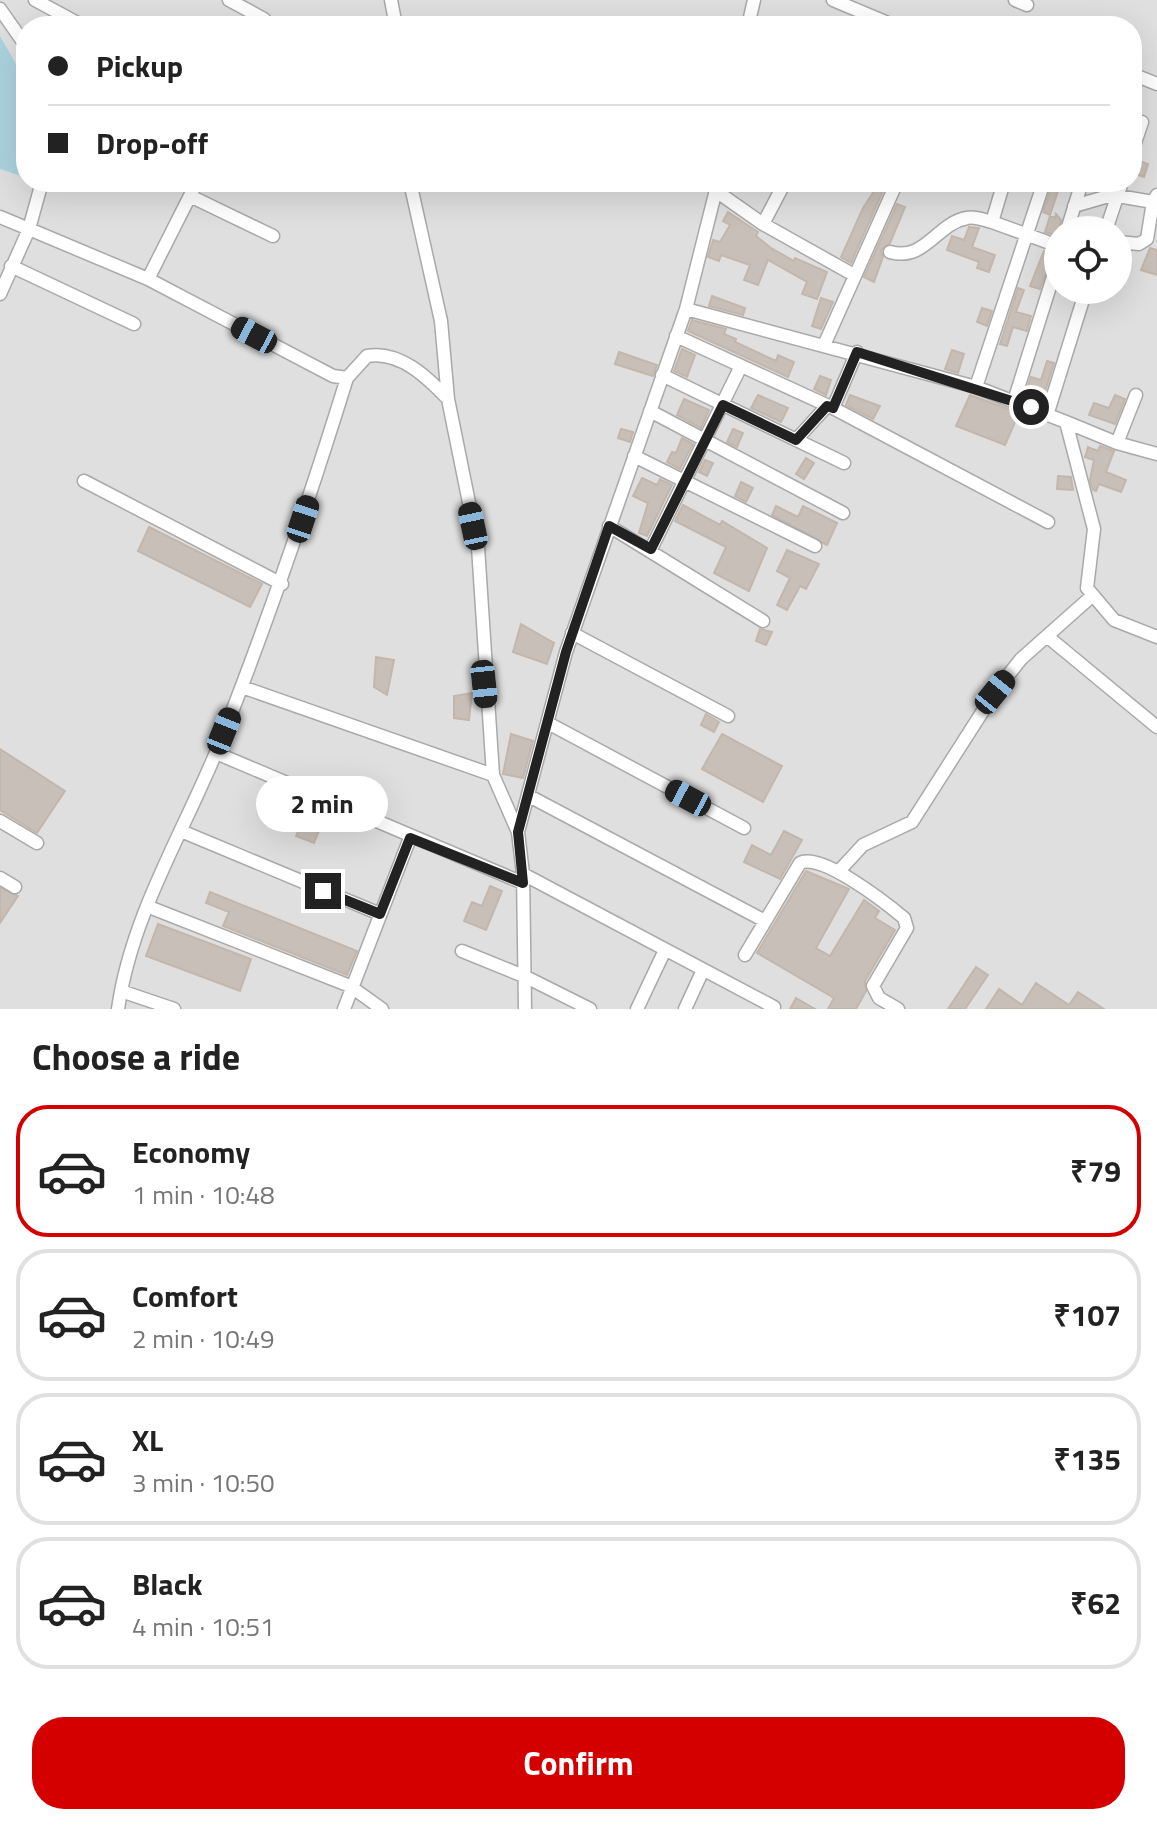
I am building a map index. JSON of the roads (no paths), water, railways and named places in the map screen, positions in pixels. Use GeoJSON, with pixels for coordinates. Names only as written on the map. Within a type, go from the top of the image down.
{"type":"FeatureCollection","features":[{"type":"Feature","properties":{"kind":"street"},"geometry":{"type":"LineString","coordinates":[[35,0],[65,16]]}},
{"type":"Feature","properties":{"kind":"street"},"geometry":{"type":"LineString","coordinates":[[229,0],[258,16]]}},
{"type":"Feature","properties":{"kind":"street"},"geometry":{"type":"LineString","coordinates":[[833,0],[871,16]]}},
{"type":"Feature","properties":{"kind":"street"},"geometry":{"type":"LineString","coordinates":[[0,9],[16,32]]}},
{"type":"Feature","properties":{"kind":"street"},"geometry":{"type":"LineString","coordinates":[[0,294],[29,229],[39,192]]}},
{"type":"Feature","properties":{"kind":"street"},"geometry":{"type":"LineString","coordinates":[[148,279],[192,192]]}},
{"type":"Feature","properties":{"kind":"street"},"geometry":{"type":"LineString","coordinates":[[412,192],[441,321],[448,399],[478,547],[493,775],[518,832],[523,879],[525,1009]]}},
{"type":"Feature","properties":{"kind":"street"},"geometry":{"type":"LineString","coordinates":[[518,832],[572,633],[686,309],[715,192]]}},
{"type":"Feature","properties":{"kind":"street"},"geometry":{"type":"LineString","coordinates":[[724,192],[763,224],[854,275]]}},
{"type":"Feature","properties":{"kind":"street"},"geometry":{"type":"LineString","coordinates":[[763,224],[780,192]]}},
{"type":"Feature","properties":{"kind":"street"},"geometry":{"type":"LineString","coordinates":[[825,343],[892,192]]}},
{"type":"Feature","properties":{"kind":"street"},"geometry":{"type":"LineString","coordinates":[[992,222],[1001,192]]}},
{"type":"Feature","properties":{"kind":"street"},"geometry":{"type":"LineString","coordinates":[[976,387],[1041,192]]}},
{"type":"Feature","properties":{"kind":"street"},"geometry":{"type":"LineString","coordinates":[[1071,216],[1079,192]]}},
{"type":"Feature","properties":{"kind":"street"},"geometry":{"type":"LineString","coordinates":[[1110,216],[1118,192]]}},
{"type":"Feature","properties":{"kind":"street"},"geometry":{"type":"LineString","coordinates":[[190,196],[273,236]]}},
{"type":"Feature","properties":{"kind":"street"},"geometry":{"type":"LineString","coordinates":[[1074,206],[1093,203],[1104,196],[1155,198],[1147,239],[1139,244],[1132,243]]}},
{"type":"Feature","properties":{"kind":"street"},"geometry":{"type":"LineString","coordinates":[[0,217],[148,279],[333,376],[347,378]]}},
{"type":"Feature","properties":{"kind":"street"},"geometry":{"type":"LineString","coordinates":[[890,252],[898,254],[928,246],[945,226],[969,217],[1044,241]]}},
{"type":"Feature","properties":{"kind":"street"},"geometry":{"type":"LineString","coordinates":[[11,266],[134,324]]}},
{"type":"Feature","properties":{"kind":"street"},"geometry":{"type":"LineString","coordinates":[[1014,401],[1044,304]]}},
{"type":"Feature","properties":{"kind":"street"},"geometry":{"type":"LineString","coordinates":[[1048,412],[1082,304]]}},
{"type":"Feature","properties":{"kind":"street"},"geometry":{"type":"LineString","coordinates":[[686,309],[825,343],[976,387],[1048,412],[1117,443],[1157,454]]}},
{"type":"Feature","properties":{"kind":"street"},"geometry":{"type":"LineString","coordinates":[[676,336],[830,407],[1048,522]]}},
{"type":"Feature","properties":{"kind":"street"},"geometry":{"type":"LineString","coordinates":[[796,440],[830,407],[857,352]]}},
{"type":"Feature","properties":{"kind":"street"},"geometry":{"type":"LineString","coordinates":[[118,1009],[132,943],[216,753],[282,584],[347,378],[367,356],[389,356],[425,376],[448,399]]}},
{"type":"Feature","properties":{"kind":"street"},"geometry":{"type":"LineString","coordinates":[[651,549],[741,366]]}},
{"type":"Feature","properties":{"kind":"street"},"geometry":{"type":"LineString","coordinates":[[662,375],[844,463]]}},
{"type":"Feature","properties":{"kind":"street"},"geometry":{"type":"LineString","coordinates":[[1117,443],[1136,395]]}},
{"type":"Feature","properties":{"kind":"street"},"geometry":{"type":"LineString","coordinates":[[650,411],[843,513]]}},
{"type":"Feature","properties":{"kind":"street"},"geometry":{"type":"LineString","coordinates":[[1066,422],[1094,529],[1086,580],[1092,596],[1114,620],[1157,637]]}},
{"type":"Feature","properties":{"kind":"street"},"geometry":{"type":"LineString","coordinates":[[634,456],[815,546]]}},
{"type":"Feature","properties":{"kind":"street"},"geometry":{"type":"LineString","coordinates":[[84,481],[282,584]]}},
{"type":"Feature","properties":{"kind":"street"},"geometry":{"type":"LineString","coordinates":[[609,526],[651,549],[727,601],[763,621]]}},
{"type":"Feature","properties":{"kind":"street"},"geometry":{"type":"LineString","coordinates":[[839,871],[863,845],[912,822],[995,692],[1032,648],[1092,596]]}},
{"type":"Feature","properties":{"kind":"street"},"geometry":{"type":"LineString","coordinates":[[572,633],[728,716]]}},
{"type":"Feature","properties":{"kind":"street"},"geometry":{"type":"LineString","coordinates":[[1048,637],[1157,727]]}},
{"type":"Feature","properties":{"kind":"street"},"geometry":{"type":"LineString","coordinates":[[242,687],[493,775]]}},
{"type":"Feature","properties":{"kind":"street"},"geometry":{"type":"LineString","coordinates":[[548,723],[744,828]]}},
{"type":"Feature","properties":{"kind":"street"},"geometry":{"type":"LineString","coordinates":[[216,753],[410,838],[523,879],[774,1007]]}},
{"type":"Feature","properties":{"kind":"street"},"geometry":{"type":"LineString","coordinates":[[529,796],[765,921]]}},
{"type":"Feature","properties":{"kind":"street"},"geometry":{"type":"LineString","coordinates":[[0,821],[37,843]]}},
{"type":"Feature","properties":{"kind":"street"},"geometry":{"type":"LineString","coordinates":[[181,831],[380,914]]}},
{"type":"Feature","properties":{"kind":"street"},"geometry":{"type":"LineString","coordinates":[[344,1009],[350,986],[410,838]]}},
{"type":"Feature","properties":{"kind":"street"},"geometry":{"type":"LineString","coordinates":[[745,955],[800,863],[810,860],[839,871],[906,921],[907,928],[873,986],[879,998],[898,1009]]}},
{"type":"Feature","properties":{"kind":"street"},"geometry":{"type":"LineString","coordinates":[[0,878],[15,887]]}},
{"type":"Feature","properties":{"kind":"street"},"geometry":{"type":"LineString","coordinates":[[149,907],[350,986],[382,1009]]}},
{"type":"Feature","properties":{"kind":"street"},"geometry":{"type":"LineString","coordinates":[[637,1009],[665,950]]}},
{"type":"Feature","properties":{"kind":"street"},"geometry":{"type":"LineString","coordinates":[[462,951],[526,977],[590,1009]]}},
{"type":"Feature","properties":{"kind":"street"},"geometry":{"type":"LineString","coordinates":[[685,1009],[703,970]]}},
{"type":"Feature","properties":{"kind":"street"},"geometry":{"type":"LineString","coordinates":[[121,991],[174,1009]]}},
{"type":"Feature","properties":{"kind":"water"},"geometry":{"type":"Polygon","coordinates":[[[0,36],[16,64],[16,174],[0,169],[0,36]]]}}]}
